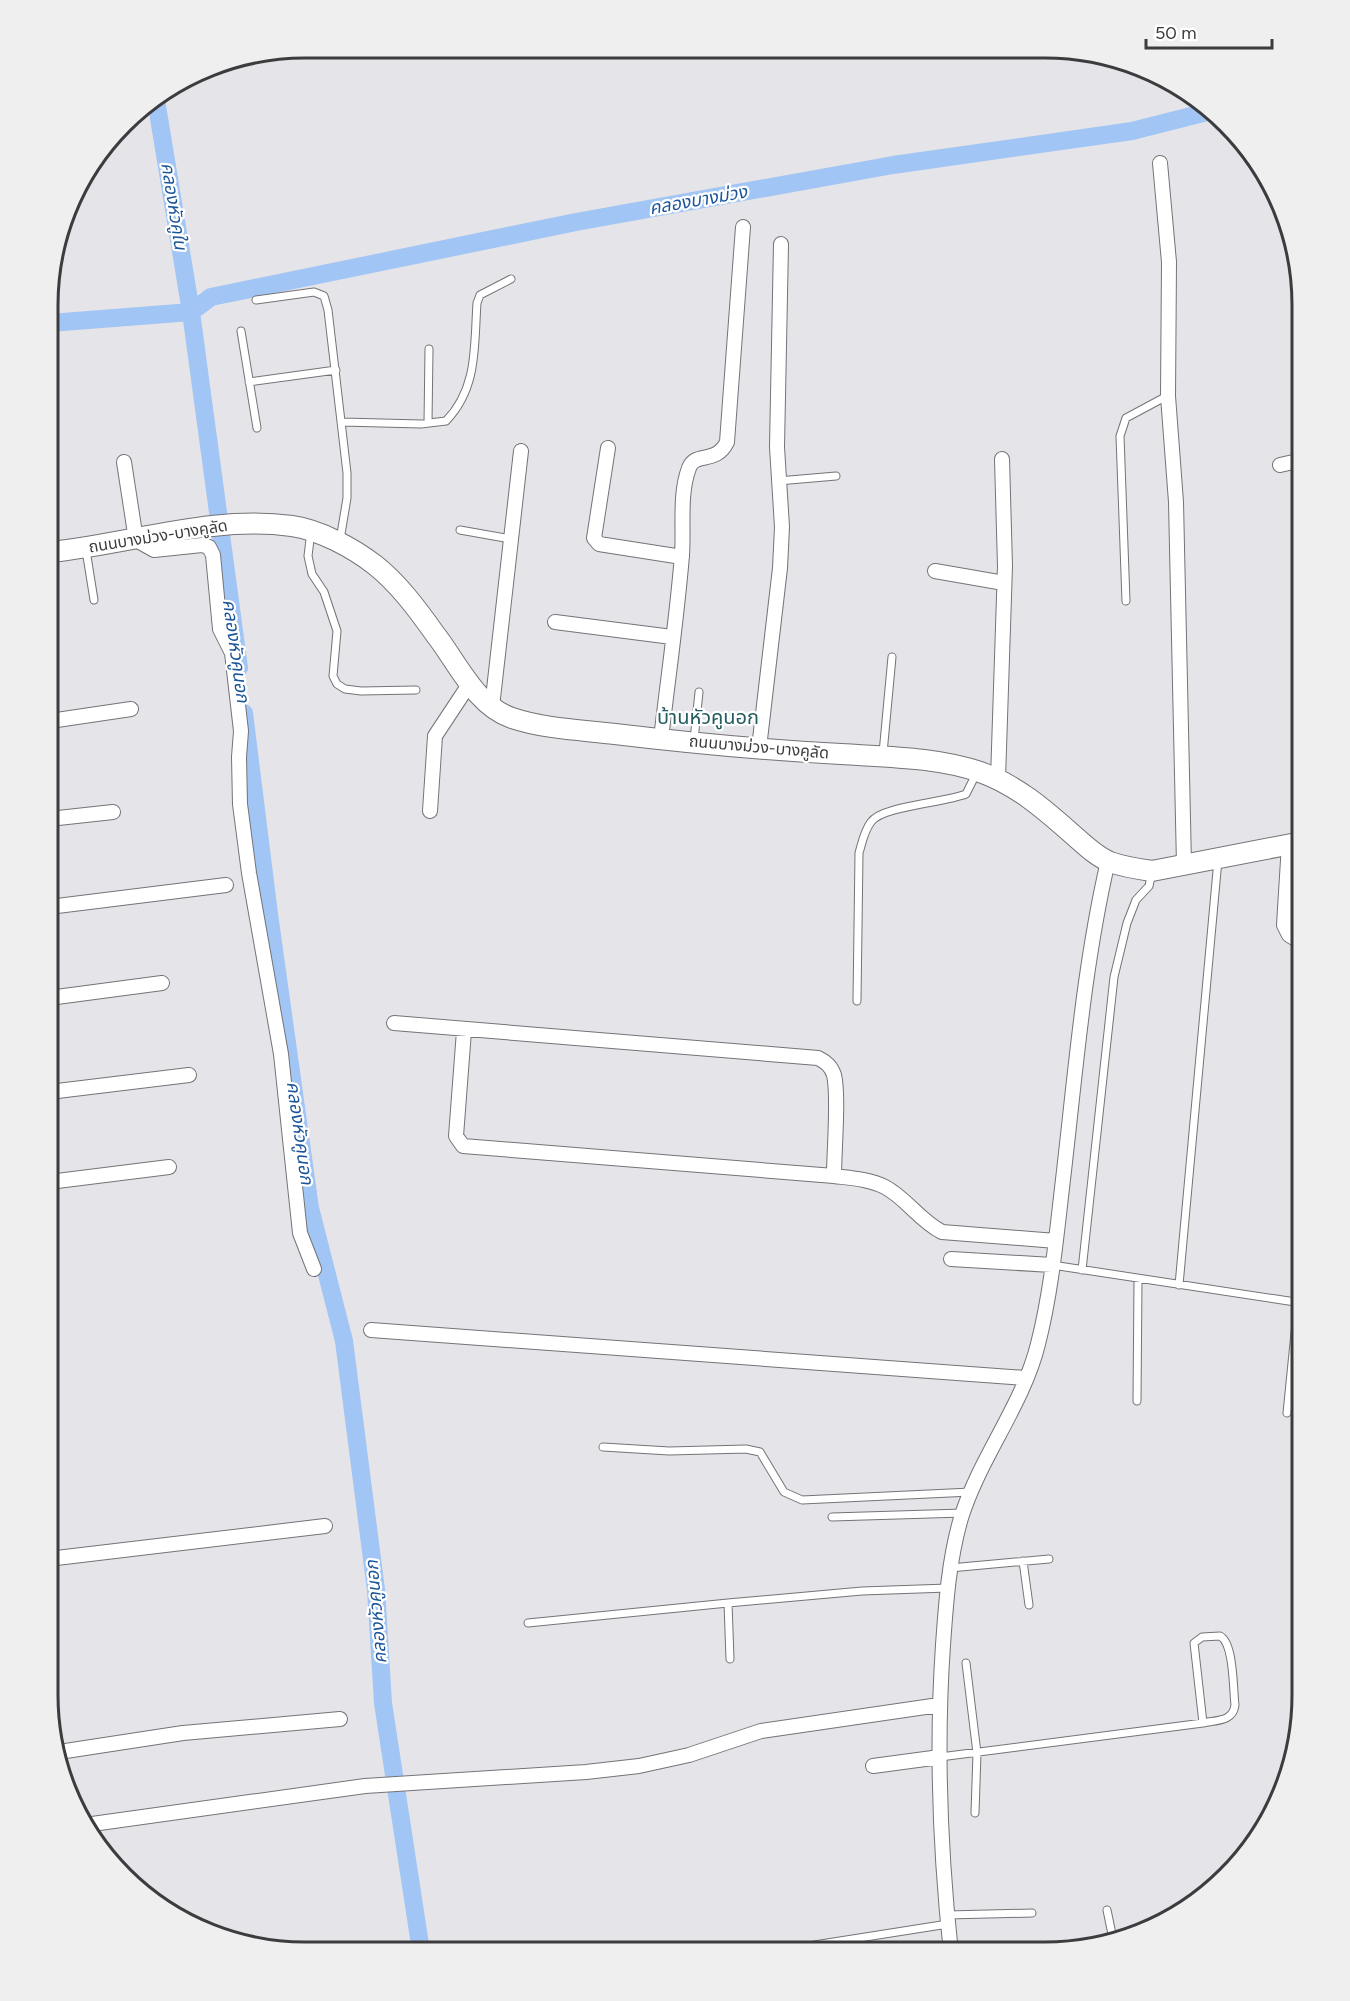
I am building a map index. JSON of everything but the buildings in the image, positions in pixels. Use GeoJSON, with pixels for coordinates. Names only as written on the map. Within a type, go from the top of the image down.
{"type":"FeatureCollection","features":[{"type":"Feature","properties":{"kind":"street"},"geometry":{"type":"LineString","coordinates":[[1160,163],[1169,262],[1168,396],[1176,502],[1184,865]]}},
{"type":"Feature","properties":{"kind":"street"},"geometry":{"type":"LineString","coordinates":[[661,739],[682,557],[685,480],[690,465],[697,459],[715,456],[723,451],[728,441],[743,227]]}},
{"type":"Feature","properties":{"kind":"street"},"geometry":{"type":"LineString","coordinates":[[759,748],[780,568],[782,527],[777,447],[781,244]]}},
{"type":"Feature","properties":{"kind":"street"},"geometry":{"type":"LineString","coordinates":[[608,448],[594,538],[599,544],[682,557]]}},
{"type":"Feature","properties":{"kind":"street"},"geometry":{"type":"LineString","coordinates":[[492,707],[522,451]]}},
{"type":"Feature","properties":{"kind":"street"},"geometry":{"type":"LineString","coordinates":[[998,779],[1004,583],[1002,459]]}},
{"type":"Feature","properties":{"kind":"street"},"geometry":{"type":"LineString","coordinates":[[123,462],[136,540],[154,550],[202,545],[209,547],[213,555],[220,629],[232,653],[241,731],[238,757],[240,804],[249,873],[281,1054],[300,1233],[314,1269]]}},
{"type":"Feature","properties":{"kind":"street"},"geometry":{"type":"LineString","coordinates":[[1280,465],[1292,462]]}},
{"type":"Feature","properties":{"kind":"street","name":"ถนนบางม่วง-บางคูลัด"},"geometry":{"type":"LineString","coordinates":[[58,551],[136,540],[192,528],[250,523],[294,526],[339,544],[375,565],[399,588],[470,683],[492,707],[510,718],[543,725],[661,739],[882,757],[977,771],[998,779],[1025,795],[1108,861],[1152,871],[1292,844]]}},
{"type":"Feature","properties":{"kind":"street"},"geometry":{"type":"LineString","coordinates":[[935,570],[1004,583]]}},
{"type":"Feature","properties":{"kind":"street"},"geometry":{"type":"LineString","coordinates":[[555,621],[672,637]]}},
{"type":"Feature","properties":{"kind":"street"},"geometry":{"type":"LineString","coordinates":[[430,811],[435,736],[470,683]]}},
{"type":"Feature","properties":{"kind":"street"},"geometry":{"type":"LineString","coordinates":[[58,720],[130,709]]}},
{"type":"Feature","properties":{"kind":"street"},"geometry":{"type":"LineString","coordinates":[[58,818],[113,812]]}},
{"type":"Feature","properties":{"kind":"street"},"geometry":{"type":"LineString","coordinates":[[950,1942],[939,1705],[952,1550],[963,1513],[1026,1378],[1038,1344],[1056,1241],[1085,979],[1095,915],[1108,861]]}},
{"type":"Feature","properties":{"kind":"street"},"geometry":{"type":"LineString","coordinates":[[1292,865],[1284,925],[1292,937]]}},
{"type":"Feature","properties":{"kind":"street"},"geometry":{"type":"LineString","coordinates":[[58,906],[226,885]]}},
{"type":"Feature","properties":{"kind":"street"},"geometry":{"type":"LineString","coordinates":[[58,997],[162,983]]}},
{"type":"Feature","properties":{"kind":"street"},"geometry":{"type":"LineString","coordinates":[[394,1023],[464,1031],[818,1058],[831,1068],[835,1084],[834,1176]]}},
{"type":"Feature","properties":{"kind":"street"},"geometry":{"type":"LineString","coordinates":[[464,1031],[456,1136],[464,1146],[834,1176],[884,1186],[928,1224],[942,1232],[1056,1241]]}},
{"type":"Feature","properties":{"kind":"street"},"geometry":{"type":"LineString","coordinates":[[58,1091],[189,1075]]}},
{"type":"Feature","properties":{"kind":"street"},"geometry":{"type":"LineString","coordinates":[[58,1181],[169,1167]]}},
{"type":"Feature","properties":{"kind":"street"},"geometry":{"type":"LineString","coordinates":[[951,1259],[1052,1265]]}},
{"type":"Feature","properties":{"kind":"street"},"geometry":{"type":"LineString","coordinates":[[371,1330],[1026,1378]]}},
{"type":"Feature","properties":{"kind":"street"},"geometry":{"type":"LineString","coordinates":[[58,1558],[325,1526]]}},
{"type":"Feature","properties":{"kind":"street"},"geometry":{"type":"LineString","coordinates":[[95,1824],[364,1786],[586,1772],[639,1766],[689,1755],[761,1731],[939,1705]]}},
{"type":"Feature","properties":{"kind":"street"},"geometry":{"type":"LineString","coordinates":[[65,1751],[183,1733],[340,1719]]}},
{"type":"Feature","properties":{"kind":"street"},"geometry":{"type":"LineString","coordinates":[[873,1766],[940,1757]]}},
{"type":"Feature","properties":{"kind":"lane"},"geometry":{"type":"LineString","coordinates":[[342,422],[428,423],[446,421],[465,397],[472,375],[477,303],[480,295],[511,279]]}},
{"type":"Feature","properties":{"kind":"lane"},"geometry":{"type":"LineString","coordinates":[[256,300],[314,292],[324,296],[342,422],[347,498],[339,544]]}},
{"type":"Feature","properties":{"kind":"lane"},"geometry":{"type":"LineString","coordinates":[[241,331],[257,428]]}},
{"type":"Feature","properties":{"kind":"lane"},"geometry":{"type":"LineString","coordinates":[[428,423],[429,349]]}},
{"type":"Feature","properties":{"kind":"lane"},"geometry":{"type":"LineString","coordinates":[[249,382],[336,370]]}},
{"type":"Feature","properties":{"kind":"lane"},"geometry":{"type":"LineString","coordinates":[[1126,601],[1120,436],[1126,418],[1168,396]]}},
{"type":"Feature","properties":{"kind":"lane"},"geometry":{"type":"LineString","coordinates":[[778,481],[836,476]]}},
{"type":"Feature","properties":{"kind":"lane"},"geometry":{"type":"LineString","coordinates":[[460,530],[511,538]]}},
{"type":"Feature","properties":{"kind":"lane"},"geometry":{"type":"LineString","coordinates":[[311,531],[308,556],[312,574],[324,592],[338,632],[333,676],[338,684],[345,689],[361,691],[416,690]]}},
{"type":"Feature","properties":{"kind":"lane"},"geometry":{"type":"LineString","coordinates":[[86,548],[94,600]]}},
{"type":"Feature","properties":{"kind":"lane"},"geometry":{"type":"LineString","coordinates":[[882,757],[892,657]]}},
{"type":"Feature","properties":{"kind":"lane"},"geometry":{"type":"LineString","coordinates":[[694,742],[699,692]]}},
{"type":"Feature","properties":{"kind":"lane"},"geometry":{"type":"LineString","coordinates":[[857,1001],[859,853],[864,834],[872,820],[889,809],[939,803],[966,794],[977,771]]}},
{"type":"Feature","properties":{"kind":"lane"},"geometry":{"type":"LineString","coordinates":[[1179,1284],[1218,857]]}},
{"type":"Feature","properties":{"kind":"lane"},"geometry":{"type":"LineString","coordinates":[[1082,1270],[1114,977],[1126,922],[1136,900],[1149,886],[1152,871]]}},
{"type":"Feature","properties":{"kind":"lane"},"geometry":{"type":"LineString","coordinates":[[1052,1265],[1138,1280],[1292,1302]]}},
{"type":"Feature","properties":{"kind":"lane"},"geometry":{"type":"LineString","coordinates":[[1137,1401],[1138,1280]]}},
{"type":"Feature","properties":{"kind":"lane"},"geometry":{"type":"LineString","coordinates":[[1287,1413],[1292,1371]]}},
{"type":"Feature","properties":{"kind":"lane"},"geometry":{"type":"LineString","coordinates":[[603,1447],[669,1450],[746,1449],[760,1452],[784,1492],[802,1500],[972,1492]]}},
{"type":"Feature","properties":{"kind":"lane"},"geometry":{"type":"LineString","coordinates":[[832,1517],[963,1513]]}},
{"type":"Feature","properties":{"kind":"lane"},"geometry":{"type":"LineString","coordinates":[[950,1568],[1049,1559]]}},
{"type":"Feature","properties":{"kind":"lane"},"geometry":{"type":"LineString","coordinates":[[1023,1562],[1029,1605]]}},
{"type":"Feature","properties":{"kind":"lane"},"geometry":{"type":"LineString","coordinates":[[528,1623],[728,1602],[862,1591],[948,1588]]}},
{"type":"Feature","properties":{"kind":"lane"},"geometry":{"type":"LineString","coordinates":[[728,1602],[730,1659]]}},
{"type":"Feature","properties":{"kind":"lane"},"geometry":{"type":"LineString","coordinates":[[940,1757],[1203,1723],[1228,1718],[1234,1711],[1230,1651],[1228,1642],[1220,1636],[1202,1637],[1194,1643],[1203,1723]]}},
{"type":"Feature","properties":{"kind":"lane"},"geometry":{"type":"LineString","coordinates":[[966,1663],[977,1753],[975,1813]]}},
{"type":"Feature","properties":{"kind":"lane"},"geometry":{"type":"LineString","coordinates":[[1107,1910],[1112,1933]]}},
{"type":"Feature","properties":{"kind":"lane"},"geometry":{"type":"LineString","coordinates":[[825,1942],[947,1920],[1032,1913]]}},
{"type":"Feature","properties":{"kind":"waterway","name":"คลองหัวคูนอก"},"geometry":{"type":"LineString","coordinates":[[157,107],[191,312],[239,668]]}},
{"type":"Feature","properties":{"kind":"waterway","name":"คลองบางม่วง"},"geometry":{"type":"LineString","coordinates":[[191,312],[211,297],[576,222],[893,165],[1132,131],[1200,114]]}},
{"type":"Feature","properties":{"kind":"waterway"},"geometry":{"type":"LineString","coordinates":[[58,322],[191,312]]}},
{"type":"Feature","properties":{"kind":"waterway","name":"คลองหัวคูนอก"},"geometry":{"type":"LineString","coordinates":[[244,713],[310,1208],[344,1341],[376,1590],[383,1703],[420,1942]]}},
{"type":"Feature","properties":{"kind":"district","name":"บ้านหัวคูนอก"},"geometry":{"type":"Point","coordinates":[708,717]}},
{"type":"Feature","properties":{"kind":"water label","name":"คลองหัวคูใน"},"geometry":{"type":"Point","coordinates":[174,206]}}]}
